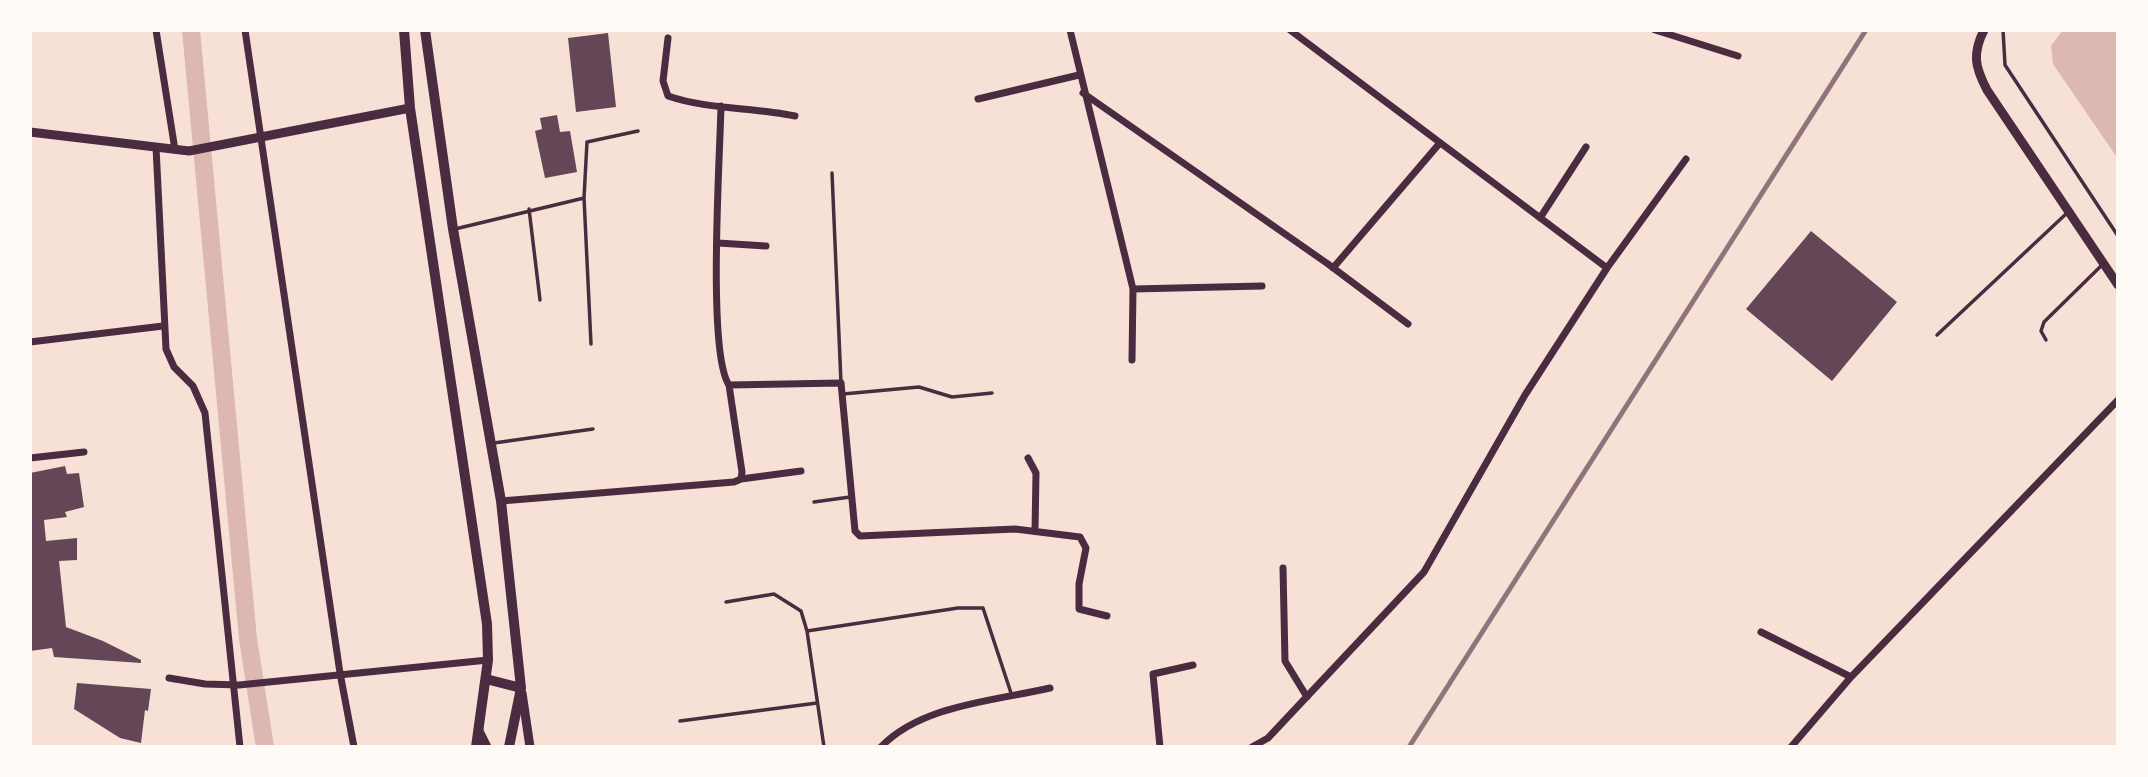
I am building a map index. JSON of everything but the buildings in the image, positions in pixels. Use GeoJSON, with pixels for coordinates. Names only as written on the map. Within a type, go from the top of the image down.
{"type":"FeatureCollection","features":[{"type":"Feature","properties":{"kind":"highway"},"geometry":{"type":"LineString","coordinates":[[404,30],[410,108],[487,624],[488,660],[476,747]]}},
{"type":"Feature","properties":{"kind":"highway"},"geometry":{"type":"LineString","coordinates":[[425,30],[453,229],[501,501],[521,688],[509,747]]}},
{"type":"Feature","properties":{"kind":"highway"},"geometry":{"type":"LineString","coordinates":[[486,678],[521,688]]}},
{"type":"Feature","properties":{"kind":"street"},"geometry":{"type":"LineString","coordinates":[[156,30],[175,150]]}},
{"type":"Feature","properties":{"kind":"street"},"geometry":{"type":"LineString","coordinates":[[245,30],[340,673],[354,747]]}},
{"type":"Feature","properties":{"kind":"street"},"geometry":{"type":"LineString","coordinates":[[1070,30],[1083,93],[1133,289],[1132,360]]}},
{"type":"Feature","properties":{"kind":"street"},"geometry":{"type":"LineString","coordinates":[[1290,30],[1607,268]]}},
{"type":"Feature","properties":{"kind":"street"},"geometry":{"type":"LineString","coordinates":[[1655,30],[1738,56]]}},
{"type":"Feature","properties":{"kind":"street"},"geometry":{"type":"LineString","coordinates":[[1983,30],[1975,51],[1976,68],[1987,90],[2118,285]]}},
{"type":"Feature","properties":{"kind":"street"},"geometry":{"type":"LineString","coordinates":[[668,38],[663,81],[668,96],[697,105],[762,109],[795,116]]}},
{"type":"Feature","properties":{"kind":"street"},"geometry":{"type":"LineString","coordinates":[[978,99],[1079,75]]}},
{"type":"Feature","properties":{"kind":"street"},"geometry":{"type":"LineString","coordinates":[[1083,93],[1333,268],[1408,324]]}},
{"type":"Feature","properties":{"kind":"street"},"geometry":{"type":"LineString","coordinates":[[722,106],[717,301],[722,374],[729,385],[741,478]]}},
{"type":"Feature","properties":{"kind":"street"},"geometry":{"type":"LineString","coordinates":[[30,132],[188,151],[410,108]]}},
{"type":"Feature","properties":{"kind":"street"},"geometry":{"type":"LineString","coordinates":[[1333,268],[1439,144]]}},
{"type":"Feature","properties":{"kind":"street"},"geometry":{"type":"LineString","coordinates":[[156,147],[166,349],[174,367],[193,386],[205,413],[240,747]]}},
{"type":"Feature","properties":{"kind":"street"},"geometry":{"type":"LineString","coordinates":[[1540,218],[1586,147]]}},
{"type":"Feature","properties":{"kind":"street"},"geometry":{"type":"LineString","coordinates":[[1252,747],[1268,738],[1424,572],[1525,395],[1607,268],[1686,159]]}},
{"type":"Feature","properties":{"kind":"street"},"geometry":{"type":"LineString","coordinates":[[718,243],[766,246]]}},
{"type":"Feature","properties":{"kind":"street"},"geometry":{"type":"LineString","coordinates":[[1133,289],[1262,286]]}},
{"type":"Feature","properties":{"kind":"street"},"geometry":{"type":"LineString","coordinates":[[30,342],[163,326]]}},
{"type":"Feature","properties":{"kind":"street"},"geometry":{"type":"LineString","coordinates":[[729,385],[841,383],[855,531],[860,536],[962,530],[1035,531],[1071,535],[1085,542],[1079,609],[1107,616]]}},
{"type":"Feature","properties":{"kind":"street"},"geometry":{"type":"LineString","coordinates":[[1791,747],[1851,677],[2118,400]]}},
{"type":"Feature","properties":{"kind":"street"},"geometry":{"type":"LineString","coordinates":[[30,458],[84,452]]}},
{"type":"Feature","properties":{"kind":"street"},"geometry":{"type":"LineString","coordinates":[[1028,458],[1036,473],[1035,531]]}},
{"type":"Feature","properties":{"kind":"street"},"geometry":{"type":"LineString","coordinates":[[501,501],[734,482],[741,478],[801,471]]}},
{"type":"Feature","properties":{"kind":"street"},"geometry":{"type":"LineString","coordinates":[[1283,568],[1285,661],[1307,697]]}},
{"type":"Feature","properties":{"kind":"street"},"geometry":{"type":"LineString","coordinates":[[1761,632],[1851,677]]}},
{"type":"Feature","properties":{"kind":"street"},"geometry":{"type":"LineString","coordinates":[[169,678],[235,685],[488,660]]}},
{"type":"Feature","properties":{"kind":"street"},"geometry":{"type":"LineString","coordinates":[[1160,747],[1153,674],[1193,665]]}},
{"type":"Feature","properties":{"kind":"street"},"geometry":{"type":"LineString","coordinates":[[521,688],[530,747]]}},
{"type":"Feature","properties":{"kind":"street"},"geometry":{"type":"LineString","coordinates":[[881,747],[897,730],[918,718],[1050,688]]}},
{"type":"Feature","properties":{"kind":"street"},"geometry":{"type":"LineString","coordinates":[[479,731],[487,747]]}},
{"type":"Feature","properties":{"kind":"lane"},"geometry":{"type":"LineString","coordinates":[[2003,30],[2005,65],[2118,236]]}},
{"type":"Feature","properties":{"kind":"lane"},"geometry":{"type":"LineString","coordinates":[[591,344],[584,198],[587,142],[638,131]]}},
{"type":"Feature","properties":{"kind":"lane"},"geometry":{"type":"LineString","coordinates":[[832,173],[841,383]]}},
{"type":"Feature","properties":{"kind":"lane"},"geometry":{"type":"LineString","coordinates":[[453,229],[584,198]]}},
{"type":"Feature","properties":{"kind":"lane"},"geometry":{"type":"LineString","coordinates":[[529,209],[540,300]]}},
{"type":"Feature","properties":{"kind":"lane"},"geometry":{"type":"LineString","coordinates":[[1937,335],[2068,212]]}},
{"type":"Feature","properties":{"kind":"lane"},"geometry":{"type":"LineString","coordinates":[[2046,340],[2041,331],[2045,322],[2104,263]]}},
{"type":"Feature","properties":{"kind":"lane"},"geometry":{"type":"LineString","coordinates":[[843,394],[919,387],[952,397],[992,393]]}},
{"type":"Feature","properties":{"kind":"lane"},"geometry":{"type":"LineString","coordinates":[[491,443],[593,429]]}},
{"type":"Feature","properties":{"kind":"lane"},"geometry":{"type":"LineString","coordinates":[[814,502],[852,496]]}},
{"type":"Feature","properties":{"kind":"lane"},"geometry":{"type":"LineString","coordinates":[[726,602],[774,594],[801,611],[807,631],[824,747]]}},
{"type":"Feature","properties":{"kind":"lane"},"geometry":{"type":"LineString","coordinates":[[807,631],[958,608],[984,608],[1012,696]]}},
{"type":"Feature","properties":{"kind":"lane"},"geometry":{"type":"LineString","coordinates":[[680,721],[818,703]]}},
{"type":"Feature","properties":{"kind":"shaded area"},"geometry":{"type":"Polygon","coordinates":[[[2063,30],[2118,30],[2118,159],[2053,64],[2051,46],[2063,30]]]}},
{"type":"Feature","properties":{"kind":"waterway"},"geometry":{"type":"LineString","coordinates":[[191,30],[248,639],[265,747]]}},
{"type":"Feature","properties":{"kind":"railway"},"geometry":{"type":"LineString","coordinates":[[1409,747],[1866,30]]}}]}
